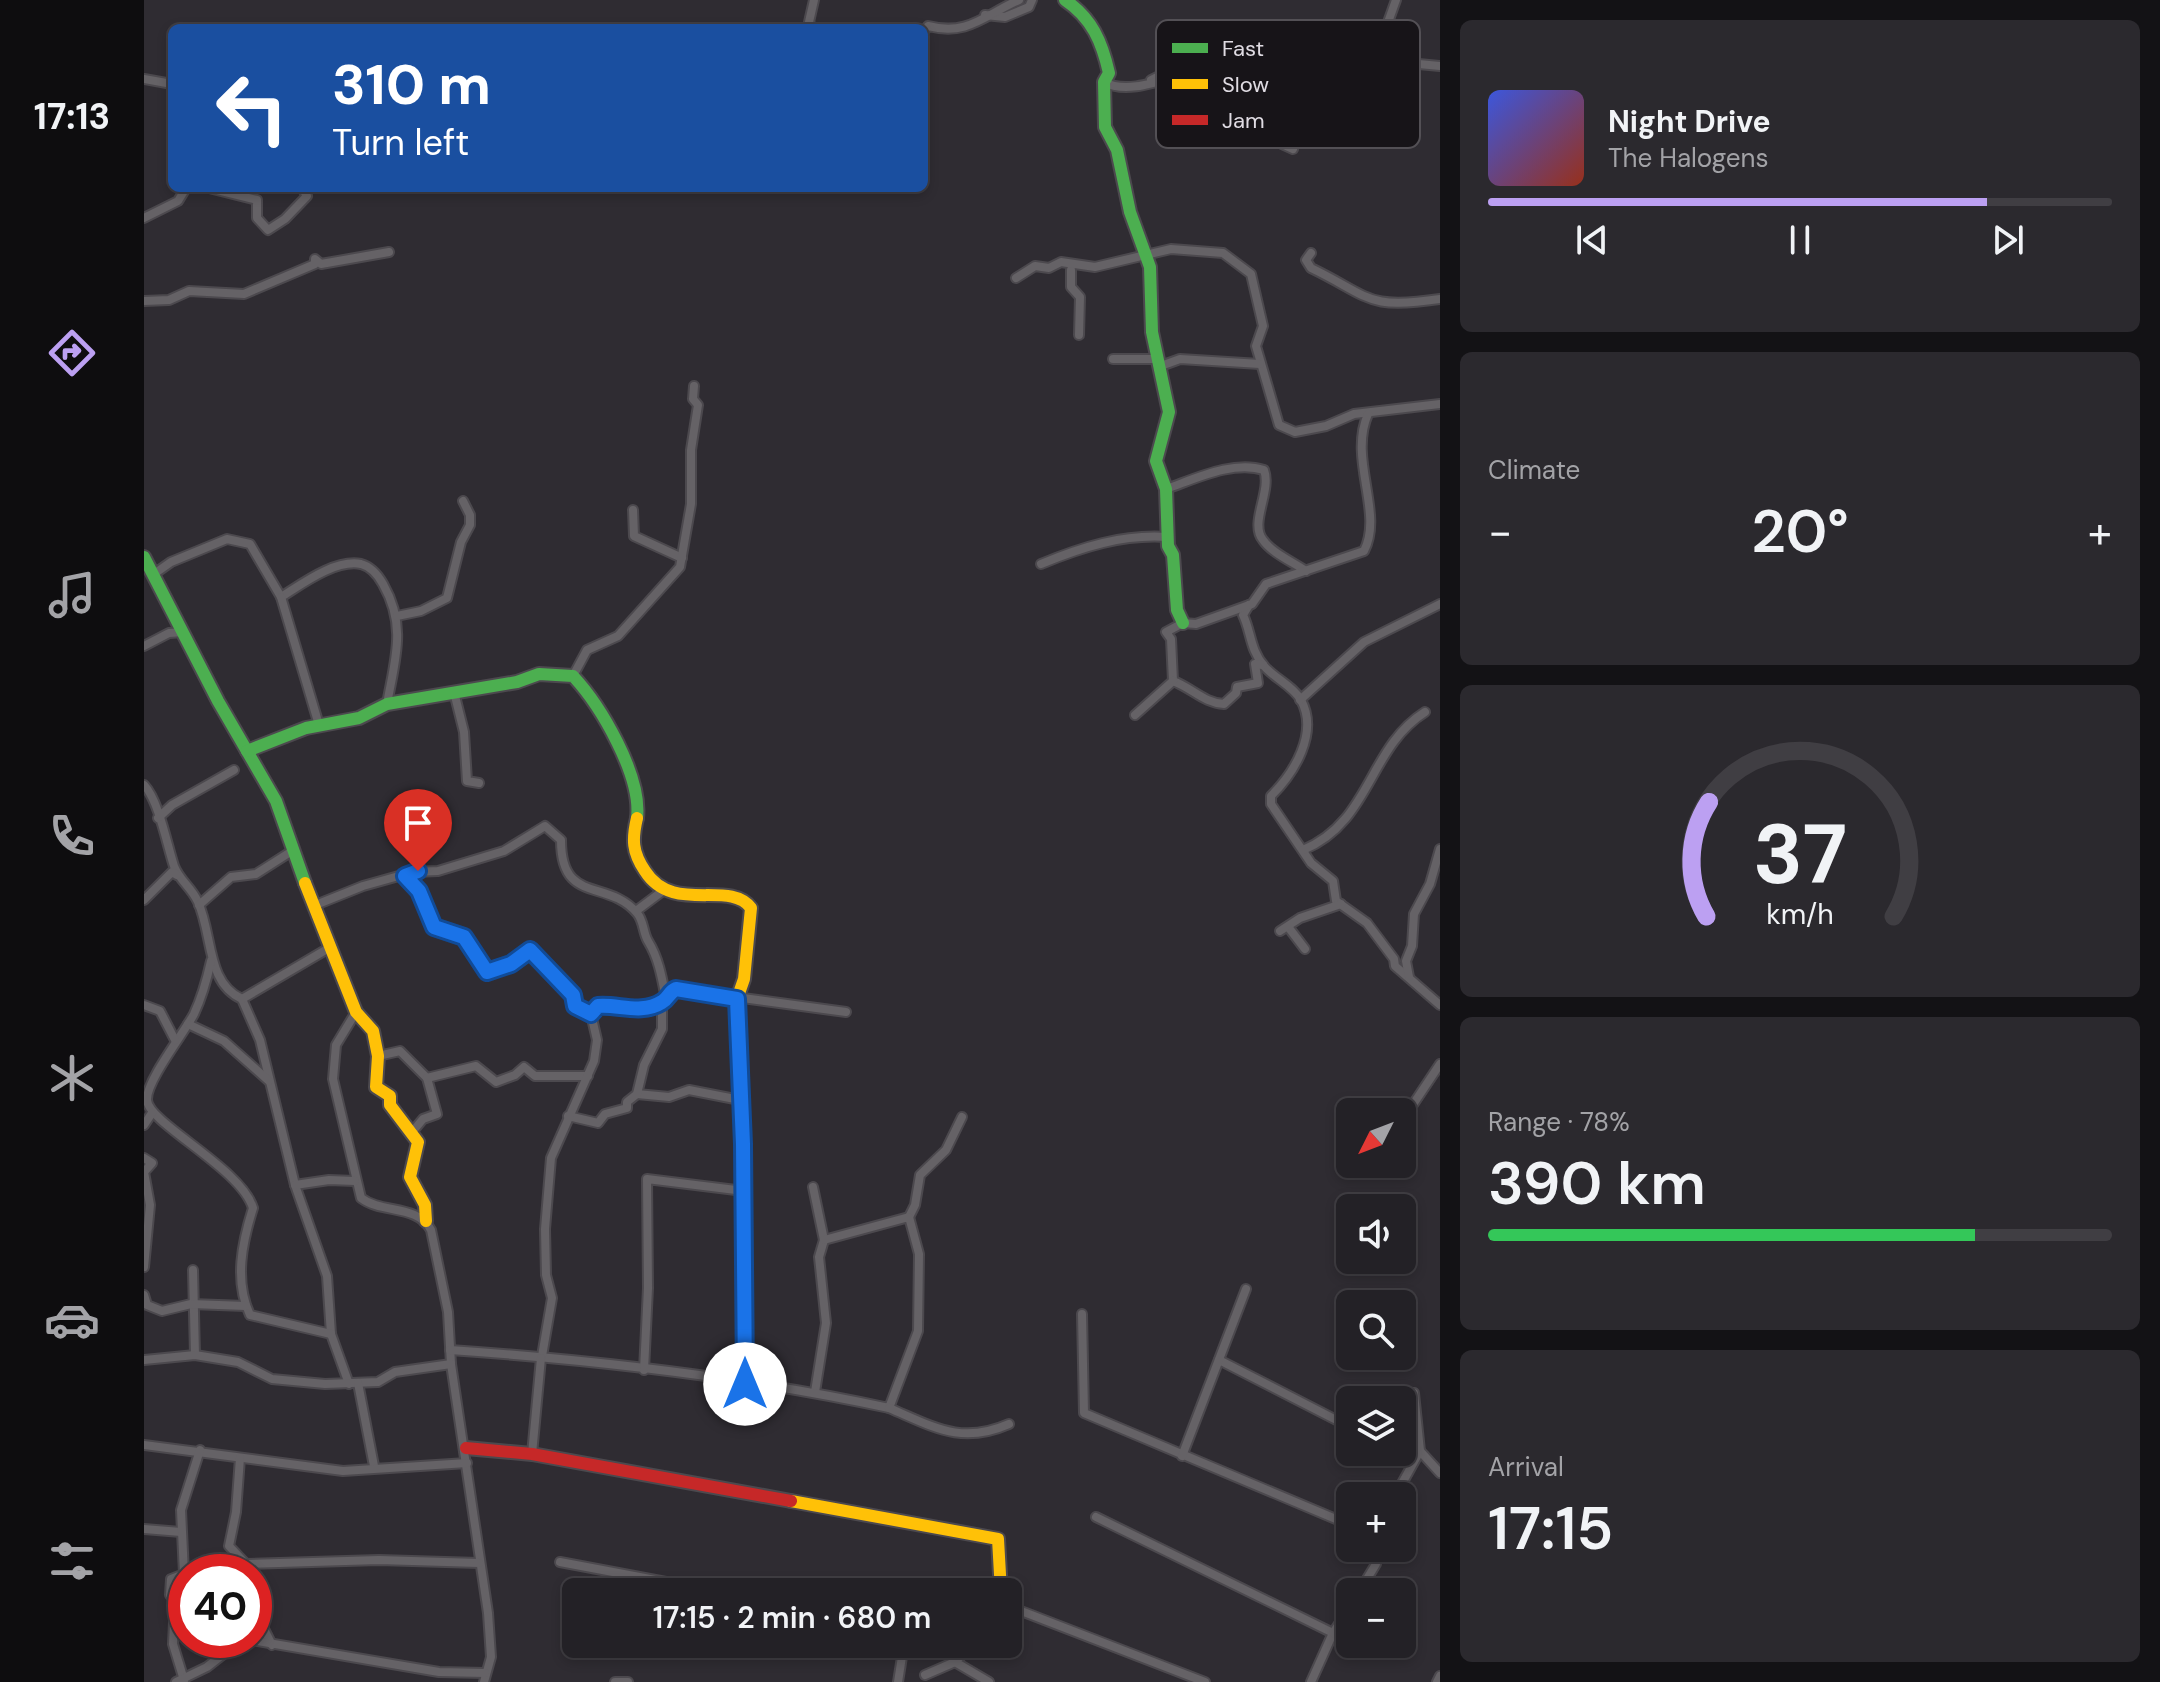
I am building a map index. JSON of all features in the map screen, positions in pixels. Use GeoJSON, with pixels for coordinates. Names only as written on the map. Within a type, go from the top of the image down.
{"type":"FeatureCollection","features":[{"type":"Feature","properties":{"kind":"street"},"geometry":{"type":"LineString","coordinates":[[810,24],[814,0]]}},
{"type":"Feature","properties":{"kind":"street"},"geometry":{"type":"LineString","coordinates":[[928,26],[953,32],[963,30],[985,15],[1019,0]]}},
{"type":"Feature","properties":{"kind":"street"},"geometry":{"type":"LineString","coordinates":[[985,15],[1005,17],[1029,7],[1032,0]]}},
{"type":"Feature","properties":{"kind":"street"},"geometry":{"type":"LineString","coordinates":[[1065,0],[1096,28],[1109,73],[1104,82],[1105,127],[1117,150],[1130,212],[1148,257],[1157,363],[1169,412],[1156,461],[1166,489],[1167,537],[1173,555],[1177,610],[1183,623]]}},
{"type":"Feature","properties":{"kind":"street"},"geometry":{"type":"LineString","coordinates":[[1389,20],[1396,0]]}},
{"type":"Feature","properties":{"kind":"street"},"geometry":{"type":"LineString","coordinates":[[1420,64],[1440,66]]}},
{"type":"Feature","properties":{"kind":"street"},"geometry":{"type":"LineString","coordinates":[[1104,82],[1118,89],[1156,78]]}},
{"type":"Feature","properties":{"kind":"street"},"geometry":{"type":"LineString","coordinates":[[144,79],[168,83]]}},
{"type":"Feature","properties":{"kind":"street"},"geometry":{"type":"LineString","coordinates":[[144,218],[178,201],[184,192]]}},
{"type":"Feature","properties":{"kind":"street"},"geometry":{"type":"LineString","coordinates":[[227,192],[257,200],[257,218],[268,230],[285,219],[307,196],[304,192]]}},
{"type":"Feature","properties":{"kind":"street"},"geometry":{"type":"LineString","coordinates":[[240,195],[243,192]]}},
{"type":"Feature","properties":{"kind":"street"},"geometry":{"type":"LineString","coordinates":[[1016,278],[1039,265],[1049,268],[1068,262],[1079,267],[1148,257],[1171,249],[1223,253],[1251,274],[1262,312],[1263,326],[1256,346],[1260,364],[1275,419],[1286,429],[1295,432],[1326,426],[1354,414],[1440,404]]}},
{"type":"Feature","properties":{"kind":"street"},"geometry":{"type":"LineString","coordinates":[[144,301],[169,300],[189,291],[244,294],[284,274],[301,272],[315,264],[315,259],[321,264],[338,264],[361,255],[389,252]]}},
{"type":"Feature","properties":{"kind":"street"},"geometry":{"type":"LineString","coordinates":[[1311,253],[1306,260],[1311,268],[1367,300],[1398,305],[1440,299]]}},
{"type":"Feature","properties":{"kind":"street"},"geometry":{"type":"LineString","coordinates":[[1079,267],[1071,287],[1080,297],[1079,335]]}},
{"type":"Feature","properties":{"kind":"street"},"geometry":{"type":"LineString","coordinates":[[1113,359],[1157,363],[1180,359],[1260,364]]}},
{"type":"Feature","properties":{"kind":"street"},"geometry":{"type":"LineString","coordinates":[[573,676],[587,650],[624,630],[675,574],[682,558],[691,504],[691,450],[698,405],[693,399],[694,386]]}},
{"type":"Feature","properties":{"kind":"street"},"geometry":{"type":"LineString","coordinates":[[1368,414],[1361,439],[1370,523],[1367,547],[1356,556],[1266,584],[1243,617],[1249,626],[1249,641],[1263,665],[1300,700],[1307,735],[1286,781],[1271,796],[1271,804],[1303,850],[1333,881],[1334,898],[1377,934],[1395,966],[1440,1005]]}},
{"type":"Feature","properties":{"kind":"street"},"geometry":{"type":"LineString","coordinates":[[1166,489],[1216,472],[1264,470],[1268,484],[1259,534],[1263,542],[1306,571]]}},
{"type":"Feature","properties":{"kind":"street"},"geometry":{"type":"LineString","coordinates":[[397,616],[421,611],[447,598],[461,542],[470,525],[470,515],[463,501]]}},
{"type":"Feature","properties":{"kind":"street"},"geometry":{"type":"LineString","coordinates":[[633,510],[634,536],[682,558]]}},
{"type":"Feature","properties":{"kind":"street"},"geometry":{"type":"LineString","coordinates":[[1041,564],[1079,548],[1136,537],[1167,537]]}},
{"type":"Feature","properties":{"kind":"street"},"geometry":{"type":"LineString","coordinates":[[154,574],[171,562],[227,539],[250,544],[281,597],[319,725]]}},
{"type":"Feature","properties":{"kind":"street"},"geometry":{"type":"LineString","coordinates":[[144,557],[201,671],[276,801],[329,948],[356,1012],[373,1031],[378,1056],[377,1090],[390,1096],[390,1105],[413,1131],[418,1151],[410,1177],[425,1205],[426,1221],[441,1269],[451,1364],[466,1448],[488,1613],[491,1657],[484,1678],[272,1645]]}},
{"type":"Feature","properties":{"kind":"street"},"geometry":{"type":"LineString","coordinates":[[281,597],[321,574],[361,564],[377,573],[397,616],[398,637],[387,704]]}},
{"type":"Feature","properties":{"kind":"street"},"geometry":{"type":"LineString","coordinates":[[1300,700],[1364,642],[1440,604]]}},
{"type":"Feature","properties":{"kind":"street"},"geometry":{"type":"LineString","coordinates":[[1173,681],[1171,639],[1166,632],[1183,623],[1196,624],[1249,605]]}},
{"type":"Feature","properties":{"kind":"street"},"geometry":{"type":"LineString","coordinates":[[144,646],[169,633],[184,632]]}},
{"type":"Feature","properties":{"kind":"street"},"geometry":{"type":"LineString","coordinates":[[1173,681],[1192,688],[1206,701],[1224,704],[1236,693],[1237,687],[1258,683],[1255,664],[1263,665]]}},
{"type":"Feature","properties":{"kind":"street"},"geometry":{"type":"LineString","coordinates":[[247,751],[319,725],[359,718],[387,704],[517,682],[533,674],[573,676],[586,690],[605,720],[617,748],[624,755],[638,811],[632,843],[646,874],[664,890],[697,898],[737,896],[749,903],[744,979],[737,999],[744,1191],[745,1384]]}},
{"type":"Feature","properties":{"kind":"street"},"geometry":{"type":"LineString","coordinates":[[1135,715],[1173,681]]}},
{"type":"Feature","properties":{"kind":"street"},"geometry":{"type":"LineString","coordinates":[[454,692],[464,732],[467,781],[479,783]]}},
{"type":"Feature","properties":{"kind":"street"},"geometry":{"type":"LineString","coordinates":[[1303,850],[1321,843],[1351,816],[1392,741],[1407,723],[1425,712]]}},
{"type":"Feature","properties":{"kind":"street"},"geometry":{"type":"LineString","coordinates":[[158,818],[172,805],[234,770]]}},
{"type":"Feature","properties":{"kind":"street"},"geometry":{"type":"LineString","coordinates":[[144,785],[180,879]]}},
{"type":"Feature","properties":{"kind":"street"},"geometry":{"type":"LineString","coordinates":[[313,906],[363,886],[438,871],[504,851],[545,826],[561,840],[561,860],[574,883],[593,892],[608,893],[636,911],[654,946],[664,1001],[662,1029],[644,1065],[637,1094],[627,1102],[627,1108],[611,1110],[598,1123],[568,1116]]}},
{"type":"Feature","properties":{"kind":"street"},"geometry":{"type":"LineString","coordinates":[[1410,978],[1406,961],[1412,946],[1417,906],[1430,884],[1440,849]]}},
{"type":"Feature","properties":{"kind":"street"},"geometry":{"type":"LineString","coordinates":[[199,905],[231,877],[256,874],[292,851]]}},
{"type":"Feature","properties":{"kind":"street"},"geometry":{"type":"LineString","coordinates":[[144,900],[152,888],[172,872],[199,905],[212,943],[211,961],[200,1000],[148,1091],[147,1099],[152,1113],[226,1171],[251,1201],[253,1208],[241,1263],[246,1306],[253,1317],[266,1317],[331,1334]]}},
{"type":"Feature","properties":{"kind":"street"},"geometry":{"type":"LineString","coordinates":[[405,876],[419,891],[434,927],[464,937],[487,972],[511,964],[530,950],[573,995],[575,1006],[591,1014]]}},
{"type":"Feature","properties":{"kind":"street"},"geometry":{"type":"LineString","coordinates":[[636,911],[664,890]]}},
{"type":"Feature","properties":{"kind":"street"},"geometry":{"type":"LineString","coordinates":[[1305,949],[1285,929],[1300,918],[1342,904]]}},
{"type":"Feature","properties":{"kind":"street"},"geometry":{"type":"LineString","coordinates":[[242,999],[329,948]]}},
{"type":"Feature","properties":{"kind":"street"},"geometry":{"type":"LineString","coordinates":[[211,961],[228,993],[242,999],[260,1040],[295,1185],[329,1282],[331,1334],[353,1384],[374,1466]]}},
{"type":"Feature","properties":{"kind":"street"},"geometry":{"type":"LineString","coordinates":[[1395,966],[1406,961]]}},
{"type":"Feature","properties":{"kind":"street"},"geometry":{"type":"LineString","coordinates":[[532,1454],[541,1357],[552,1298],[546,1275],[545,1229],[551,1158],[588,1076],[596,1049],[591,1014],[598,1006],[628,1010],[664,1001],[676,989],[846,1012]]}},
{"type":"Feature","properties":{"kind":"street"},"geometry":{"type":"LineString","coordinates":[[144,1005],[160,1011],[175,1040]]}},
{"type":"Feature","properties":{"kind":"street"},"geometry":{"type":"LineString","coordinates":[[356,1012],[336,1045],[333,1079],[358,1193],[367,1203],[417,1215],[426,1221]]}},
{"type":"Feature","properties":{"kind":"street"},"geometry":{"type":"LineString","coordinates":[[188,1024],[224,1041],[270,1082]]}},
{"type":"Feature","properties":{"kind":"street"},"geometry":{"type":"LineString","coordinates":[[378,1056],[400,1051],[415,1062],[427,1078],[437,1114],[423,1119],[413,1131]]}},
{"type":"Feature","properties":{"kind":"street"},"geometry":{"type":"LineString","coordinates":[[1416,1100],[1440,1064]]}},
{"type":"Feature","properties":{"kind":"street"},"geometry":{"type":"LineString","coordinates":[[427,1078],[476,1066],[496,1082],[515,1075],[524,1067],[535,1076],[588,1076]]}},
{"type":"Feature","properties":{"kind":"street"},"geometry":{"type":"LineString","coordinates":[[637,1094],[669,1097],[689,1090],[740,1100]]}},
{"type":"Feature","properties":{"kind":"street"},"geometry":{"type":"LineString","coordinates":[[144,1125],[152,1113]]}},
{"type":"Feature","properties":{"kind":"street"},"geometry":{"type":"LineString","coordinates":[[889,1408],[918,1331],[919,1254],[909,1217],[915,1205],[920,1175],[946,1150],[962,1117]]}},
{"type":"Feature","properties":{"kind":"street"},"geometry":{"type":"LineString","coordinates":[[144,1158],[152,1163],[144,1172],[150,1205],[144,1267]]}},
{"type":"Feature","properties":{"kind":"street"},"geometry":{"type":"LineString","coordinates":[[644,1370],[647,1179],[744,1191]]}},
{"type":"Feature","properties":{"kind":"street"},"geometry":{"type":"LineString","coordinates":[[295,1185],[329,1180],[355,1181]]}},
{"type":"Feature","properties":{"kind":"street"},"geometry":{"type":"LineString","coordinates":[[813,1187],[824,1240],[819,1257],[826,1323],[815,1392]]}},
{"type":"Feature","properties":{"kind":"street"},"geometry":{"type":"LineString","coordinates":[[824,1240],[909,1217]]}},
{"type":"Feature","properties":{"kind":"street"},"geometry":{"type":"LineString","coordinates":[[193,1270],[191,1304],[195,1355]]}},
{"type":"Feature","properties":{"kind":"street"},"geometry":{"type":"LineString","coordinates":[[1182,1456],[1246,1289]]}},
{"type":"Feature","properties":{"kind":"street"},"geometry":{"type":"LineString","coordinates":[[144,1295],[147,1305],[157,1310],[191,1304],[246,1306]]}},
{"type":"Feature","properties":{"kind":"street"},"geometry":{"type":"LineString","coordinates":[[1082,1314],[1084,1413],[1336,1519]]}},
{"type":"Feature","properties":{"kind":"street"},"geometry":{"type":"LineString","coordinates":[[450,1350],[541,1357],[815,1392],[889,1408],[955,1434],[988,1433],[1009,1424]]}},
{"type":"Feature","properties":{"kind":"street"},"geometry":{"type":"LineString","coordinates":[[144,1360],[195,1355],[238,1362],[272,1379],[353,1384],[378,1382],[395,1372],[451,1364]]}},
{"type":"Feature","properties":{"kind":"street"},"geometry":{"type":"LineString","coordinates":[[1219,1360],[1336,1420]]}},
{"type":"Feature","properties":{"kind":"street"},"geometry":{"type":"LineString","coordinates":[[1416,1412],[1420,1451],[1440,1473]]}},
{"type":"Feature","properties":{"kind":"street"},"geometry":{"type":"LineString","coordinates":[[144,1445],[200,1450],[209,1456],[343,1471],[374,1466],[407,1468],[467,1463]]}},
{"type":"Feature","properties":{"kind":"street"},"geometry":{"type":"LineString","coordinates":[[466,1448],[532,1454],[998,1539],[1000,1578]]}},
{"type":"Feature","properties":{"kind":"street"},"geometry":{"type":"LineString","coordinates":[[183,1554],[181,1510],[200,1450]]}},
{"type":"Feature","properties":{"kind":"street"},"geometry":{"type":"LineString","coordinates":[[1416,1456],[1420,1451]]}},
{"type":"Feature","properties":{"kind":"street"},"geometry":{"type":"LineString","coordinates":[[240,1458],[236,1512],[229,1546],[246,1564],[379,1560],[479,1563]]}},
{"type":"Feature","properties":{"kind":"street"},"geometry":{"type":"LineString","coordinates":[[1096,1517],[1333,1633]]}},
{"type":"Feature","properties":{"kind":"street"},"geometry":{"type":"LineString","coordinates":[[144,1529],[181,1532]]}},
{"type":"Feature","properties":{"kind":"street"},"geometry":{"type":"LineString","coordinates":[[560,1562],[645,1578]]}},
{"type":"Feature","properties":{"kind":"street"},"geometry":{"type":"LineString","coordinates":[[1022,1611],[1205,1682]]}},
{"type":"Feature","properties":{"kind":"street"},"geometry":{"type":"LineString","coordinates":[[1311,1682],[1336,1628]]}},
{"type":"Feature","properties":{"kind":"street"},"geometry":{"type":"LineString","coordinates":[[177,1658],[183,1677],[207,1667],[218,1658]]}},
{"type":"Feature","properties":{"kind":"street"},"geometry":{"type":"LineString","coordinates":[[898,1682],[902,1658]]}},
{"type":"Feature","properties":{"kind":"street"},"geometry":{"type":"LineString","coordinates":[[925,1675],[959,1658]]}},
{"type":"Feature","properties":{"kind":"street"},"geometry":{"type":"LineString","coordinates":[[955,1662],[989,1682]]}},
{"type":"Feature","properties":{"kind":"street"},"geometry":{"type":"LineString","coordinates":[[1437,1682],[1440,1676]]}},
{"type":"Feature","properties":{"kind":"street"},"geometry":{"type":"LineString","coordinates":[[615,1682],[628,1682]]}},
{"type":"Feature","properties":{"kind":"traffic: fast"},"geometry":{"type":"LineString","coordinates":[[1065,0],[1089,23],[1103,51],[1109,73],[1104,82],[1105,127],[1117,150],[1130,212],[1150,267],[1152,332],[1169,412],[1156,461],[1166,489],[1168,546],[1173,555],[1177,610],[1183,623]]}},
{"type":"Feature","properties":{"kind":"traffic: fast"},"geometry":{"type":"LineString","coordinates":[[144,557],[218,701],[276,801],[305,883]]}},
{"type":"Feature","properties":{"kind":"traffic: fast"},"geometry":{"type":"LineString","coordinates":[[247,751],[306,728],[359,718],[387,704],[517,682],[539,674],[573,676],[596,705],[617,742],[633,782],[637,818]]}},
{"type":"Feature","properties":{"kind":"traffic: slow"},"geometry":{"type":"LineString","coordinates":[[637,818],[635,851],[645,871],[657,884],[685,894],[729,896],[751,908],[744,979],[737,999],[743,1144],[745,1384]]}},
{"type":"Feature","properties":{"kind":"traffic: slow"},"geometry":{"type":"LineString","coordinates":[[305,883],[356,1012],[373,1031],[378,1056],[376,1087],[390,1096],[390,1105],[418,1142],[410,1177],[425,1205],[426,1221]]}},
{"type":"Feature","properties":{"kind":"traffic: slow"},"geometry":{"type":"LineString","coordinates":[[791,1501],[998,1539],[1000,1578]]}},
{"type":"Feature","properties":{"kind":"traffic: jam"},"geometry":{"type":"LineString","coordinates":[[466,1448],[532,1454],[791,1501]]}},
{"type":"Feature","properties":{"kind":"route"},"geometry":{"type":"LineString","coordinates":[[418,871],[405,876],[419,891],[434,927],[464,937],[473,945],[487,972],[511,964],[530,950],[573,995],[575,1006],[583,1012],[591,1014],[598,1006],[628,1010],[662,1003],[676,989],[737,999],[743,1144],[745,1384]]}}]}
